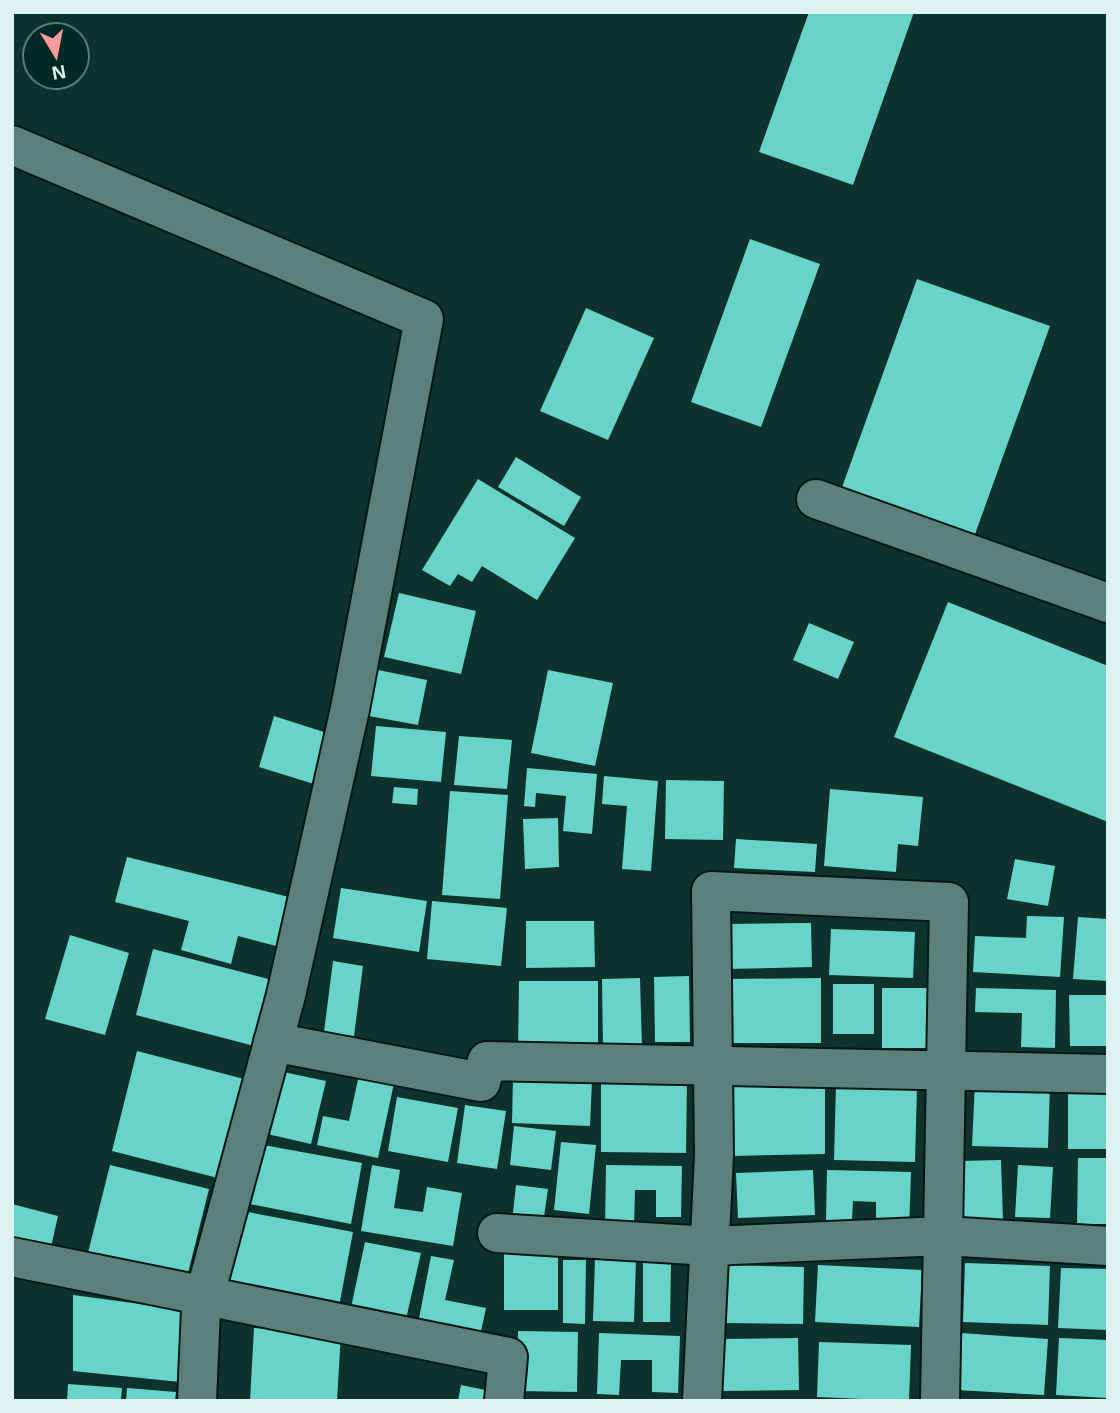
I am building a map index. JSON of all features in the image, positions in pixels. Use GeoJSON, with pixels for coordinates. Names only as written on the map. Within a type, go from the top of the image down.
{"type":"FeatureCollection","features":[{"type":"Feature","properties":{"kind":"street"},"geometry":{"type":"LineString","coordinates":[[12,145],[424,319],[350,709],[272,1042],[204,1297],[197,1401]]}},
{"type":"Feature","properties":{"kind":"street"},"geometry":{"type":"LineString","coordinates":[[816,499],[1108,603]]}},
{"type":"Feature","properties":{"kind":"street"},"geometry":{"type":"LineString","coordinates":[[702,1401],[714,1155],[711,891],[949,902],[940,1401]]}},
{"type":"Feature","properties":{"kind":"street"},"geometry":{"type":"LineString","coordinates":[[272,1042],[481,1082],[487,1061],[713,1068],[1108,1074]]}},
{"type":"Feature","properties":{"kind":"street"},"geometry":{"type":"LineString","coordinates":[[497,1233],[710,1246],[944,1236],[1108,1247]]}},
{"type":"Feature","properties":{"kind":"street"},"geometry":{"type":"LineString","coordinates":[[12,1257],[508,1357],[504,1401]]}},
{"type":"Feature","properties":{"kind":"building"},"geometry":{"type":"Polygon","coordinates":[[[809,12],[914,12],[853,185],[759,152],[809,12]]]}},
{"type":"Feature","properties":{"kind":"building"},"geometry":{"type":"Polygon","coordinates":[[[750,239],[820,264],[761,427],[691,402],[750,239]]]}},
{"type":"Feature","properties":{"kind":"building"},"geometry":{"type":"Polygon","coordinates":[[[917,279],[1050,326],[974,537],[841,490],[917,279]]]}},
{"type":"Feature","properties":{"kind":"building"},"geometry":{"type":"Polygon","coordinates":[[[586,308],[654,338],[608,440],[540,411],[586,308]]]}},
{"type":"Feature","properties":{"kind":"building"},"geometry":{"type":"Polygon","coordinates":[[[516,457],[581,497],[564,526],[498,487],[516,457]]]}},
{"type":"Feature","properties":{"kind":"building"},"geometry":{"type":"Polygon","coordinates":[[[478,479],[575,538],[537,600],[482,566],[472,582],[458,574],[450,586],[422,570],[478,479]]]}},
{"type":"Feature","properties":{"kind":"building"},"geometry":{"type":"Polygon","coordinates":[[[399,593],[476,611],[461,674],[384,657],[399,593]]]}},
{"type":"Feature","properties":{"kind":"building"},"geometry":{"type":"Polygon","coordinates":[[[948,602],[1108,666],[1108,822],[894,737],[948,602]]]}},
{"type":"Feature","properties":{"kind":"building"},"geometry":{"type":"Polygon","coordinates":[[[809,623],[854,642],[838,679],[793,660],[809,623]]]}},
{"type":"Feature","properties":{"kind":"building"},"geometry":{"type":"Polygon","coordinates":[[[378,670],[427,680],[418,725],[369,716],[378,670]]]}},
{"type":"Feature","properties":{"kind":"building"},"geometry":{"type":"Polygon","coordinates":[[[548,670],[613,683],[595,766],[531,753],[548,670]]]}},
{"type":"Feature","properties":{"kind":"building"},"geometry":{"type":"Polygon","coordinates":[[[274,716],[330,734],[314,784],[259,767],[274,716]]]}},
{"type":"Feature","properties":{"kind":"building"},"geometry":{"type":"Polygon","coordinates":[[[376,726],[446,732],[441,782],[371,776],[376,726]]]}},
{"type":"Feature","properties":{"kind":"building"},"geometry":{"type":"Polygon","coordinates":[[[459,736],[512,740],[507,789],[454,785],[459,736]]]}},
{"type":"Feature","properties":{"kind":"building"},"geometry":{"type":"Polygon","coordinates":[[[527,768],[597,774],[592,834],[563,831],[566,796],[536,793],[535,807],[524,806],[527,768]]]}},
{"type":"Feature","properties":{"kind":"building"},"geometry":{"type":"Polygon","coordinates":[[[604,776],[658,781],[651,871],[622,869],[627,806],[602,804],[604,776]]]}},
{"type":"Feature","properties":{"kind":"building"},"geometry":{"type":"Polygon","coordinates":[[[666,780],[724,781],[723,840],[665,839],[666,780]]]}},
{"type":"Feature","properties":{"kind":"building"},"geometry":{"type":"Polygon","coordinates":[[[394,787],[418,789],[417,805],[392,803],[394,787]]]}},
{"type":"Feature","properties":{"kind":"building"},"geometry":{"type":"Polygon","coordinates":[[[830,789],[923,797],[918,846],[898,844],[896,872],[824,866],[830,789]]]}},
{"type":"Feature","properties":{"kind":"building"},"geometry":{"type":"Polygon","coordinates":[[[450,791],[508,795],[500,899],[442,895],[450,791]]]}},
{"type":"Feature","properties":{"kind":"building"},"geometry":{"type":"Polygon","coordinates":[[[558,818],[559,867],[525,869],[523,819],[558,818]]]}},
{"type":"Feature","properties":{"kind":"building"},"geometry":{"type":"Polygon","coordinates":[[[736,839],[817,844],[815,872],[734,868],[736,839]]]}},
{"type":"Feature","properties":{"kind":"building"},"geometry":{"type":"Polygon","coordinates":[[[127,857],[289,897],[276,946],[238,936],[231,964],[181,950],[189,921],[115,902],[127,857]]]}},
{"type":"Feature","properties":{"kind":"building"},"geometry":{"type":"Polygon","coordinates":[[[1015,859],[1055,866],[1048,906],[1007,899],[1015,859]]]}},
{"type":"Feature","properties":{"kind":"building"},"geometry":{"type":"Polygon","coordinates":[[[341,888],[427,901],[419,952],[333,938],[341,888]]]}},
{"type":"Feature","properties":{"kind":"building"},"geometry":{"type":"Polygon","coordinates":[[[432,901],[507,908],[501,966],[427,959],[432,901]]]}},
{"type":"Feature","properties":{"kind":"building"},"geometry":{"type":"Polygon","coordinates":[[[1027,916],[1064,917],[1060,977],[973,972],[975,936],[1026,938],[1027,916]]]}},
{"type":"Feature","properties":{"kind":"building"},"geometry":{"type":"Polygon","coordinates":[[[1078,917],[1108,919],[1108,981],[1073,979],[1078,917]]]}},
{"type":"Feature","properties":{"kind":"building"},"geometry":{"type":"Polygon","coordinates":[[[526,921],[594,921],[595,967],[526,968],[526,921]]]}},
{"type":"Feature","properties":{"kind":"building"},"geometry":{"type":"Polygon","coordinates":[[[811,923],[812,967],[727,969],[726,924],[811,923]]]}},
{"type":"Feature","properties":{"kind":"building"},"geometry":{"type":"Polygon","coordinates":[[[831,929],[915,932],[913,978],[829,975],[831,929]]]}},
{"type":"Feature","properties":{"kind":"building"},"geometry":{"type":"Polygon","coordinates":[[[70,935],[129,953],[105,1035],[45,1019],[70,935]]]}},
{"type":"Feature","properties":{"kind":"building"},"geometry":{"type":"Polygon","coordinates":[[[153,949],[276,981],[258,1047],[136,1015],[153,949]]]}},
{"type":"Feature","properties":{"kind":"building"},"geometry":{"type":"Polygon","coordinates":[[[333,961],[363,966],[354,1036],[324,1032],[333,961]]]}},
{"type":"Feature","properties":{"kind":"building"},"geometry":{"type":"Polygon","coordinates":[[[689,976],[690,1042],[655,1042],[654,977],[689,976]]]}},
{"type":"Feature","properties":{"kind":"building"},"geometry":{"type":"Polygon","coordinates":[[[640,978],[642,1047],[603,1048],[602,979],[640,978]]]}},
{"type":"Feature","properties":{"kind":"building"},"geometry":{"type":"Polygon","coordinates":[[[821,978],[821,1043],[729,1043],[729,979],[821,978]]]}},
{"type":"Feature","properties":{"kind":"building"},"geometry":{"type":"Polygon","coordinates":[[[519,981],[598,981],[598,1051],[518,1051],[519,981]]]}},
{"type":"Feature","properties":{"kind":"building"},"geometry":{"type":"Polygon","coordinates":[[[833,984],[874,984],[874,1034],[833,1034],[833,984]]]}},
{"type":"Feature","properties":{"kind":"building"},"geometry":{"type":"Polygon","coordinates":[[[882,988],[934,988],[933,1048],[882,1048],[882,988]]]}},
{"type":"Feature","properties":{"kind":"building"},"geometry":{"type":"Polygon","coordinates":[[[976,988],[1056,990],[1055,1048],[1021,1047],[1022,1013],[975,1012],[976,988]]]}},
{"type":"Feature","properties":{"kind":"building"},"geometry":{"type":"Polygon","coordinates":[[[1069,995],[1108,995],[1108,1046],[1070,1046],[1069,995]]]}},
{"type":"Feature","properties":{"kind":"building"},"geometry":{"type":"Polygon","coordinates":[[[137,1051],[244,1079],[218,1178],[112,1151],[137,1051]]]}},
{"type":"Feature","properties":{"kind":"building"},"geometry":{"type":"Polygon","coordinates":[[[269,1069],[326,1081],[311,1144],[254,1131],[269,1069]]]}},
{"type":"Feature","properties":{"kind":"building"},"geometry":{"type":"Polygon","coordinates":[[[359,1075],[394,1083],[378,1158],[317,1145],[323,1116],[349,1121],[359,1075]]]}},
{"type":"Feature","properties":{"kind":"building"},"geometry":{"type":"Polygon","coordinates":[[[513,1077],[592,1081],[590,1126],[512,1123],[513,1077]]]}},
{"type":"Feature","properties":{"kind":"building"},"geometry":{"type":"Polygon","coordinates":[[[601,1080],[687,1080],[686,1153],[601,1152],[601,1080]]]}},
{"type":"Feature","properties":{"kind":"building"},"geometry":{"type":"Polygon","coordinates":[[[975,1082],[1050,1083],[1048,1148],[972,1146],[975,1082]]]}},
{"type":"Feature","properties":{"kind":"building"},"geometry":{"type":"Polygon","coordinates":[[[825,1085],[825,1154],[731,1156],[730,1087],[825,1085]]]}},
{"type":"Feature","properties":{"kind":"building"},"geometry":{"type":"Polygon","coordinates":[[[836,1085],[917,1087],[915,1162],[834,1160],[836,1085]]]}},
{"type":"Feature","properties":{"kind":"building"},"geometry":{"type":"Polygon","coordinates":[[[1068,1086],[1108,1086],[1108,1149],[1068,1149],[1068,1086]]]}},
{"type":"Feature","properties":{"kind":"building"},"geometry":{"type":"Polygon","coordinates":[[[397,1097],[458,1108],[448,1162],[388,1151],[397,1097]]]}},
{"type":"Feature","properties":{"kind":"building"},"geometry":{"type":"Polygon","coordinates":[[[465,1105],[506,1111],[497,1169],[457,1163],[465,1105]]]}},
{"type":"Feature","properties":{"kind":"building"},"geometry":{"type":"Polygon","coordinates":[[[514,1126],[556,1131],[551,1170],[510,1165],[514,1126]]]}},
{"type":"Feature","properties":{"kind":"building"},"geometry":{"type":"Polygon","coordinates":[[[561,1142],[596,1145],[589,1214],[554,1210],[561,1142]]]}},
{"type":"Feature","properties":{"kind":"building"},"geometry":{"type":"Polygon","coordinates":[[[252,1143],[362,1163],[351,1224],[240,1202],[252,1143]]]}},
{"type":"Feature","properties":{"kind":"building"},"geometry":{"type":"Polygon","coordinates":[[[1078,1158],[1108,1158],[1108,1224],[1077,1224],[1078,1158]]]}},
{"type":"Feature","properties":{"kind":"building"},"geometry":{"type":"Polygon","coordinates":[[[1001,1160],[1003,1220],[962,1222],[959,1161],[1001,1160]]]}},
{"type":"Feature","properties":{"kind":"building"},"geometry":{"type":"Polygon","coordinates":[[[110,1165],[209,1189],[186,1281],[87,1257],[110,1165]]]}},
{"type":"Feature","properties":{"kind":"building"},"geometry":{"type":"Polygon","coordinates":[[[372,1165],[400,1170],[394,1208],[423,1212],[427,1187],[462,1193],[453,1246],[361,1231],[372,1165]]]}},
{"type":"Feature","properties":{"kind":"building"},"geometry":{"type":"Polygon","coordinates":[[[606,1165],[682,1166],[681,1217],[656,1217],[656,1190],[635,1190],[634,1227],[605,1227],[606,1165]]]}},
{"type":"Feature","properties":{"kind":"building"},"geometry":{"type":"Polygon","coordinates":[[[1018,1165],[1053,1167],[1050,1218],[1015,1217],[1018,1165]]]}},
{"type":"Feature","properties":{"kind":"building"},"geometry":{"type":"Polygon","coordinates":[[[813,1170],[815,1215],[738,1218],[736,1173],[813,1170]]]}},
{"type":"Feature","properties":{"kind":"building"},"geometry":{"type":"Polygon","coordinates":[[[827,1170],[911,1172],[909,1230],[876,1229],[876,1202],[853,1201],[852,1220],[826,1220],[827,1170]]]}},
{"type":"Feature","properties":{"kind":"building"},"geometry":{"type":"Polygon","coordinates":[[[516,1185],[548,1189],[544,1217],[513,1213],[516,1185]]]}},
{"type":"Feature","properties":{"kind":"building"},"geometry":{"type":"Polygon","coordinates":[[[12,1204],[58,1216],[51,1247],[12,1237],[12,1204]]]}},
{"type":"Feature","properties":{"kind":"building"},"geometry":{"type":"Polygon","coordinates":[[[237,1210],[353,1232],[338,1312],[222,1290],[237,1210]]]}},
{"type":"Feature","properties":{"kind":"building"},"geometry":{"type":"Polygon","coordinates":[[[365,1242],[421,1253],[404,1328],[349,1317],[365,1242]]]}},
{"type":"Feature","properties":{"kind":"building"},"geometry":{"type":"Polygon","coordinates":[[[504,1254],[558,1254],[558,1310],[504,1310],[504,1254]]]}},
{"type":"Feature","properties":{"kind":"building"},"geometry":{"type":"Polygon","coordinates":[[[431,1256],[454,1260],[445,1300],[486,1308],[479,1341],[417,1329],[431,1256]]]}},
{"type":"Feature","properties":{"kind":"building"},"geometry":{"type":"Polygon","coordinates":[[[595,1259],[636,1259],[634,1322],[593,1321],[595,1259]]]}},
{"type":"Feature","properties":{"kind":"building"},"geometry":{"type":"Polygon","coordinates":[[[563,1260],[586,1260],[585,1324],[563,1323],[563,1260]]]}},
{"type":"Feature","properties":{"kind":"building"},"geometry":{"type":"Polygon","coordinates":[[[643,1262],[671,1262],[670,1322],[643,1322],[643,1262]]]}},
{"type":"Feature","properties":{"kind":"building"},"geometry":{"type":"Polygon","coordinates":[[[965,1263],[1050,1266],[1048,1325],[963,1322],[965,1263]]]}},
{"type":"Feature","properties":{"kind":"building"},"geometry":{"type":"Polygon","coordinates":[[[724,1265],[804,1267],[803,1324],[723,1323],[724,1265]]]}},
{"type":"Feature","properties":{"kind":"building"},"geometry":{"type":"Polygon","coordinates":[[[818,1265],[922,1270],[919,1327],[815,1322],[818,1265]]]}},
{"type":"Feature","properties":{"kind":"building"},"geometry":{"type":"Polygon","coordinates":[[[1061,1268],[1108,1269],[1108,1330],[1058,1328],[1061,1268]]]}},
{"type":"Feature","properties":{"kind":"building"},"geometry":{"type":"Polygon","coordinates":[[[73,1295],[185,1310],[180,1382],[73,1371],[73,1295]]]}},
{"type":"Feature","properties":{"kind":"building"},"geometry":{"type":"Polygon","coordinates":[[[254,1328],[341,1333],[337,1401],[250,1401],[254,1328]]]}},
{"type":"Feature","properties":{"kind":"building"},"geometry":{"type":"Polygon","coordinates":[[[518,1331],[578,1332],[577,1392],[517,1391],[518,1331]]]}},
{"type":"Feature","properties":{"kind":"building"},"geometry":{"type":"Polygon","coordinates":[[[599,1333],[680,1336],[678,1393],[652,1392],[652,1360],[621,1360],[619,1395],[597,1394],[599,1333]]]}},
{"type":"Feature","properties":{"kind":"building"},"geometry":{"type":"Polygon","coordinates":[[[961,1333],[1048,1339],[1044,1395],[957,1390],[961,1333]]]}},
{"type":"Feature","properties":{"kind":"building"},"geometry":{"type":"Polygon","coordinates":[[[798,1338],[799,1390],[720,1391],[719,1339],[798,1338]]]}},
{"type":"Feature","properties":{"kind":"building"},"geometry":{"type":"Polygon","coordinates":[[[1059,1338],[1108,1340],[1108,1398],[1056,1395],[1059,1338]]]}},
{"type":"Feature","properties":{"kind":"building"},"geometry":{"type":"Polygon","coordinates":[[[819,1342],[911,1345],[909,1401],[817,1397],[819,1342]]]}},
{"type":"Feature","properties":{"kind":"building"},"geometry":{"type":"Polygon","coordinates":[[[68,1384],[122,1388],[121,1401],[67,1401],[68,1384]]]}},
{"type":"Feature","properties":{"kind":"building"},"geometry":{"type":"Polygon","coordinates":[[[461,1385],[495,1392],[493,1401],[458,1401],[461,1385]]]}},
{"type":"Feature","properties":{"kind":"building"},"geometry":{"type":"Polygon","coordinates":[[[127,1388],[176,1392],[175,1401],[126,1401],[127,1388]]]}}]}
